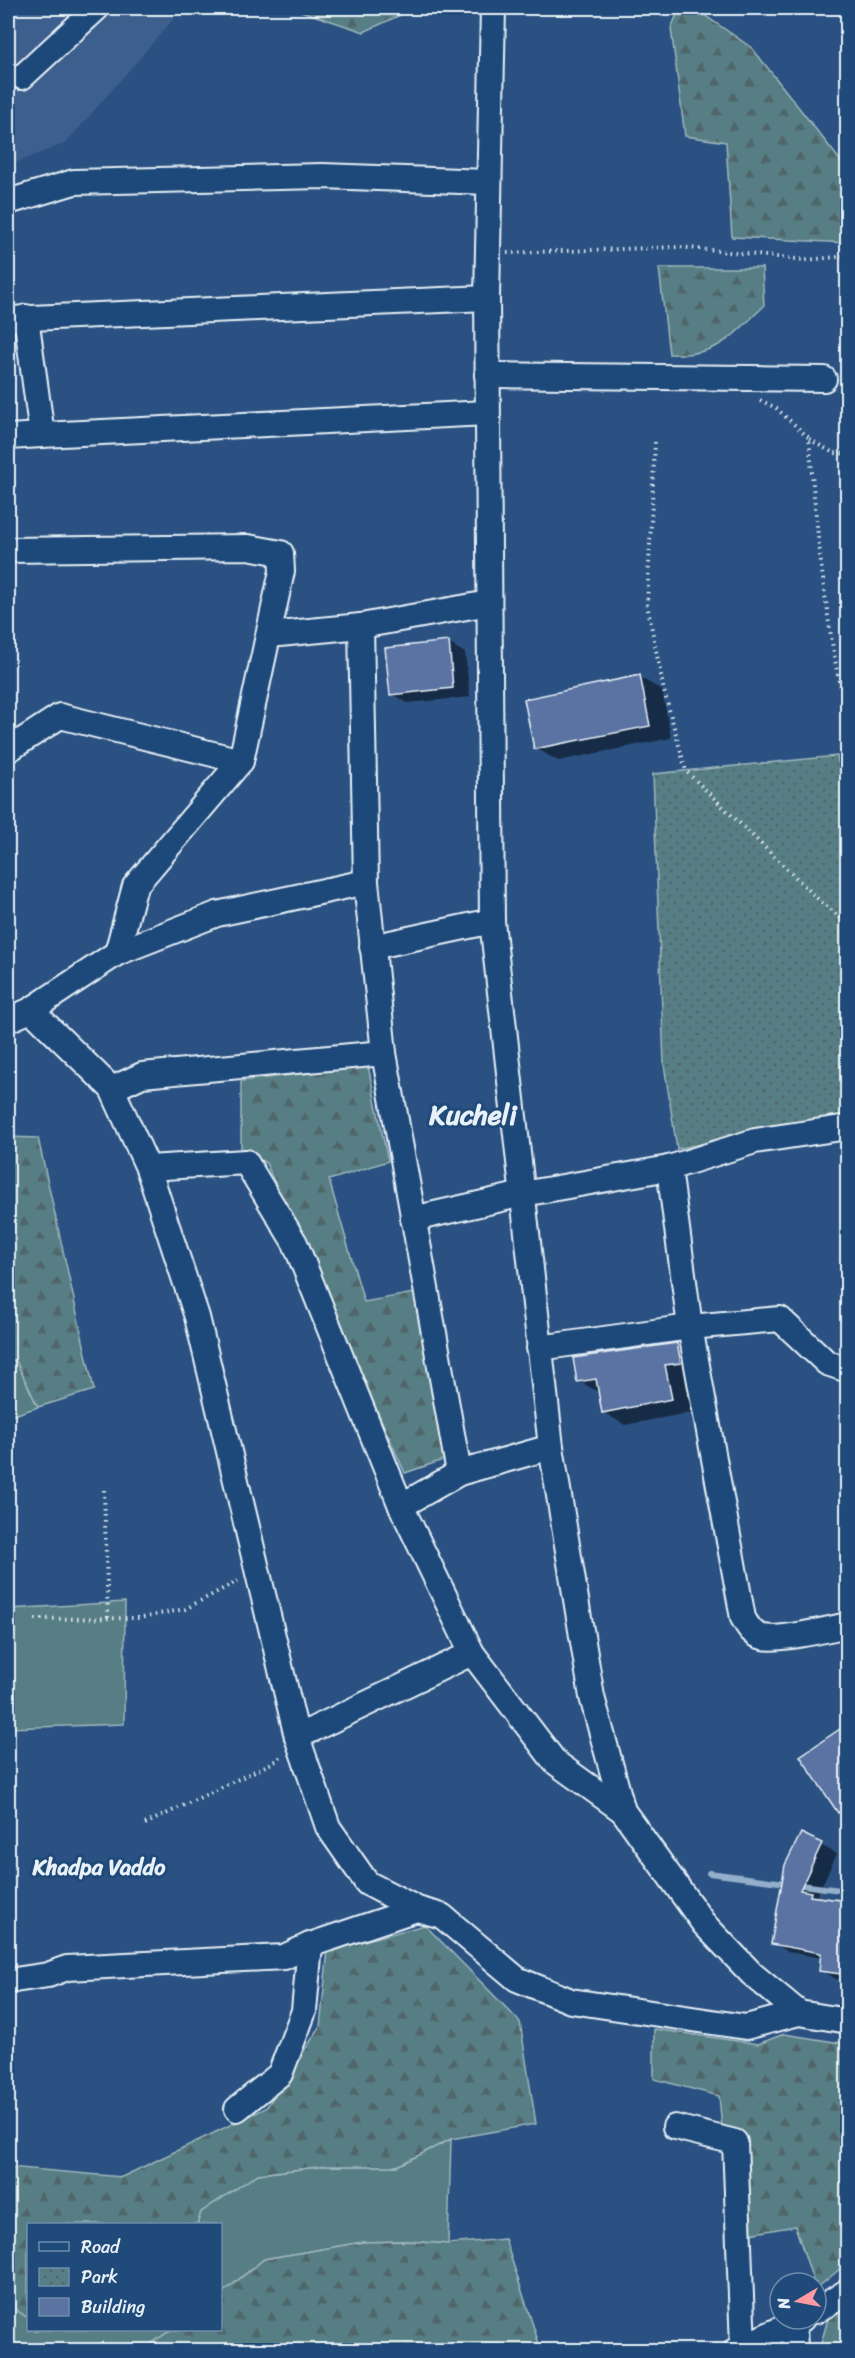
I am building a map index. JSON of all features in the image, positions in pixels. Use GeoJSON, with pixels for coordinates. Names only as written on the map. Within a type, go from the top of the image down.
{"type":"FeatureCollection","features":[{"type":"Feature","properties":{"kind":"street"},"geometry":{"type":"LineString","coordinates":[[22,77],[97,8]]}},
{"type":"Feature","properties":{"kind":"street"},"geometry":{"type":"LineString","coordinates":[[493,8],[487,298],[492,921],[551,1447],[592,1697],[623,1810]]}},
{"type":"Feature","properties":{"kind":"street"},"geometry":{"type":"LineString","coordinates":[[8,202],[74,182],[322,176],[488,182]]}},
{"type":"Feature","properties":{"kind":"street"},"geometry":{"type":"LineString","coordinates":[[42,435],[17,318],[487,298]]}},
{"type":"Feature","properties":{"kind":"street"},"geometry":{"type":"LineString","coordinates":[[487,375],[824,379]]}},
{"type":"Feature","properties":{"kind":"street"},"geometry":{"type":"LineString","coordinates":[[8,437],[487,413]]}},
{"type":"Feature","properties":{"kind":"street"},"geometry":{"type":"LineString","coordinates":[[8,550],[248,547],[281,553],[282,571],[241,761],[135,886],[117,953]]}},
{"type":"Feature","properties":{"kind":"street"},"geometry":{"type":"LineString","coordinates":[[269,635],[361,626],[489,603]]}},
{"type":"Feature","properties":{"kind":"street"},"geometry":{"type":"LineString","coordinates":[[361,626],[366,882],[384,1053],[459,1473]]}},
{"type":"Feature","properties":{"kind":"street"},"geometry":{"type":"LineString","coordinates":[[8,750],[60,716],[241,761]]}},
{"type":"Feature","properties":{"kind":"street"},"geometry":{"type":"LineString","coordinates":[[8,1020],[31,1010],[117,953],[217,914],[366,882]]}},
{"type":"Feature","properties":{"kind":"street"},"geometry":{"type":"LineString","coordinates":[[372,947],[492,921]]}},
{"type":"Feature","properties":{"kind":"street"},"geometry":{"type":"LineString","coordinates":[[31,1010],[112,1089],[148,1168],[197,1317],[297,1737],[328,1827],[367,1884],[417,1909],[442,1916],[517,1979],[571,2001],[746,2027],[799,2013],[848,2021]]}},
{"type":"Feature","properties":{"kind":"street"},"geometry":{"type":"LineString","coordinates":[[112,1089],[142,1075],[384,1053]]}},
{"type":"Feature","properties":{"kind":"street"},"geometry":{"type":"LineString","coordinates":[[413,1218],[524,1194],[669,1168],[755,1141],[848,1127]]}},
{"type":"Feature","properties":{"kind":"street"},"geometry":{"type":"LineString","coordinates":[[148,1168],[246,1162],[295,1244],[401,1506],[472,1653],[555,1762],[623,1810],[704,1924],[752,1974],[799,2013]]}},
{"type":"Feature","properties":{"kind":"street"},"geometry":{"type":"LineString","coordinates":[[669,1168],[690,1327],[743,1618],[750,1630],[762,1637],[776,1638],[848,1625]]}},
{"type":"Feature","properties":{"kind":"street"},"geometry":{"type":"LineString","coordinates":[[539,1348],[690,1327],[780,1319],[827,1363],[848,1370]]}},
{"type":"Feature","properties":{"kind":"street"},"geometry":{"type":"LineString","coordinates":[[401,1506],[459,1473],[551,1447]]}},
{"type":"Feature","properties":{"kind":"street"},"geometry":{"type":"LineString","coordinates":[[297,1737],[472,1653]]}},
{"type":"Feature","properties":{"kind":"street"},"geometry":{"type":"LineString","coordinates":[[8,1981],[48,1975],[67,1968],[284,1957],[310,1945],[417,1909]]}},
{"type":"Feature","properties":{"kind":"street"},"geometry":{"type":"LineString","coordinates":[[237,2109],[280,2074],[304,2012],[310,1945]]}},
{"type":"Feature","properties":{"kind":"street"},"geometry":{"type":"LineString","coordinates":[[675,2127],[735,2142],[739,2349],[778,2331]]}},
{"type":"Feature","properties":{"kind":"street"},"geometry":{"type":"LineString","coordinates":[[828,2304],[848,2291]]}},
{"type":"Feature","properties":{"kind":"street"},"geometry":{"type":"LineString","coordinates":[[795,2350],[797,2331]]}},
{"type":"Feature","properties":{"kind":"path"},"geometry":{"type":"LineString","coordinates":[[488,254],[679,247],[806,260],[848,256]]}},
{"type":"Feature","properties":{"kind":"path"},"geometry":{"type":"LineString","coordinates":[[759,399],[777,408],[809,438],[833,453],[848,454]]}},
{"type":"Feature","properties":{"kind":"path"},"geometry":{"type":"LineString","coordinates":[[809,438],[819,556],[838,682],[848,723]]}},
{"type":"Feature","properties":{"kind":"path"},"geometry":{"type":"LineString","coordinates":[[655,442],[647,604],[664,691],[686,771],[819,900],[848,924]]}},
{"type":"Feature","properties":{"kind":"path"},"geometry":{"type":"LineString","coordinates":[[104,1490],[108,1618]]}},
{"type":"Feature","properties":{"kind":"path"},"geometry":{"type":"LineString","coordinates":[[35,1619],[139,1618],[185,1609],[258,1571]]}},
{"type":"Feature","properties":{"kind":"path"},"geometry":{"type":"LineString","coordinates":[[145,1824],[278,1760],[297,1737]]}},
{"type":"Feature","properties":{"kind":"shaded area"},"geometry":{"type":"Polygon","coordinates":[[[8,8],[183,8],[66,143],[8,166],[8,8]]]}},
{"type":"Feature","properties":{"kind":"green space"},"geometry":{"type":"Polygon","coordinates":[[[292,8],[415,8],[364,32],[292,8]]]}},
{"type":"Feature","properties":{"kind":"green space"},"geometry":{"type":"Polygon","coordinates":[[[680,8],[694,8],[752,48],[847,169],[847,243],[732,237],[726,142],[685,136],[671,28],[680,8]]]}},
{"type":"Feature","properties":{"kind":"green space"},"geometry":{"type":"Polygon","coordinates":[[[659,268],[762,268],[764,306],[722,343],[700,352],[669,354],[659,268]]]}},
{"type":"Feature","properties":{"kind":"green space"},"geometry":{"type":"Polygon","coordinates":[[[837,756],[848,807],[847,1114],[677,1149],[664,1064],[653,774],[837,756]]]}},
{"type":"Feature","properties":{"kind":"green space"},"geometry":{"type":"Polygon","coordinates":[[[368,1066],[388,1161],[329,1180],[364,1302],[414,1293],[446,1459],[405,1473],[266,1163],[241,1149],[241,1081],[368,1066]]]}},
{"type":"Feature","properties":{"kind":"green space"},"geometry":{"type":"Polygon","coordinates":[[[8,1137],[38,1138],[94,1390],[38,1407],[16,1361],[8,1359],[8,1137]]]}},
{"type":"Feature","properties":{"kind":"green space"},"geometry":{"type":"Polygon","coordinates":[[[8,1359],[16,1360],[38,1407],[8,1417],[8,1359]]]}},
{"type":"Feature","properties":{"kind":"green space"},"geometry":{"type":"Polygon","coordinates":[[[125,1602],[124,1724],[8,1728],[8,1609],[125,1602]]]}},
{"type":"Feature","properties":{"kind":"green space"},"geometry":{"type":"Polygon","coordinates":[[[425,1925],[520,2022],[536,2124],[451,2139],[397,2166],[326,2166],[258,2174],[201,2212],[197,2223],[27,2223],[27,2317],[8,2304],[8,2167],[122,2177],[266,2108],[320,2027],[328,1950],[425,1925]]]}},
{"type":"Feature","properties":{"kind":"green space"},"geometry":{"type":"Polygon","coordinates":[[[654,2029],[758,2044],[784,2034],[847,2044],[847,2263],[828,2279],[828,2271],[810,2271],[795,2226],[732,2237],[719,2096],[654,2079],[654,2029]]]}},
{"type":"Feature","properties":{"kind":"green space"},"geometry":{"type":"Polygon","coordinates":[[[451,2139],[448,2244],[407,2241],[363,2242],[264,2259],[222,2293],[222,2223],[197,2223],[201,2212],[258,2174],[326,2166],[397,2166],[451,2139]]]}},
{"type":"Feature","properties":{"kind":"green space"},"geometry":{"type":"Polygon","coordinates":[[[505,2239],[541,2350],[142,2350],[170,2331],[222,2331],[222,2293],[264,2259],[363,2242],[407,2241],[448,2244],[505,2239]]]}},
{"type":"Feature","properties":{"kind":"green space"},"geometry":{"type":"Polygon","coordinates":[[[847,2298],[847,2350],[819,2350],[824,2331],[828,2331],[830,2312],[847,2298]]]}},
{"type":"Feature","properties":{"kind":"green space"},"geometry":{"type":"Polygon","coordinates":[[[8,2304],[27,2317],[27,2331],[170,2331],[142,2350],[8,2350],[8,2304]]]}},
{"type":"Feature","properties":{"kind":"building"},"geometry":{"type":"Polygon","coordinates":[[[449,641],[453,688],[390,695],[385,648],[449,641]]]}},
{"type":"Feature","properties":{"kind":"building"},"geometry":{"type":"Polygon","coordinates":[[[640,675],[650,726],[534,749],[524,699],[640,675]]]}},
{"type":"Feature","properties":{"kind":"building"},"geometry":{"type":"Polygon","coordinates":[[[677,1343],[681,1363],[665,1365],[672,1399],[602,1413],[596,1379],[577,1382],[573,1358],[677,1343]]]}},
{"type":"Feature","properties":{"kind":"building"},"geometry":{"type":"Polygon","coordinates":[[[840,1729],[848,1740],[848,1807],[838,1813],[800,1756],[840,1729]]]}},
{"type":"Feature","properties":{"kind":"building"},"geometry":{"type":"Polygon","coordinates":[[[801,1833],[822,1843],[800,1890],[811,1892],[810,1896],[848,1901],[848,1975],[819,1971],[821,1953],[771,1944],[785,1865],[801,1833]]]}},
{"type":"Feature","properties":{"kind":"waterway"},"geometry":{"type":"LineString","coordinates":[[709,1873],[848,1891]]}},
{"type":"Feature","properties":{"kind":"district","name":"Kucheli"},"geometry":{"type":"Point","coordinates":[473,1115]}},
{"type":"Feature","properties":{"kind":"district","name":"Khadpa Vaddo"},"geometry":{"type":"Point","coordinates":[99,1867]}}]}
